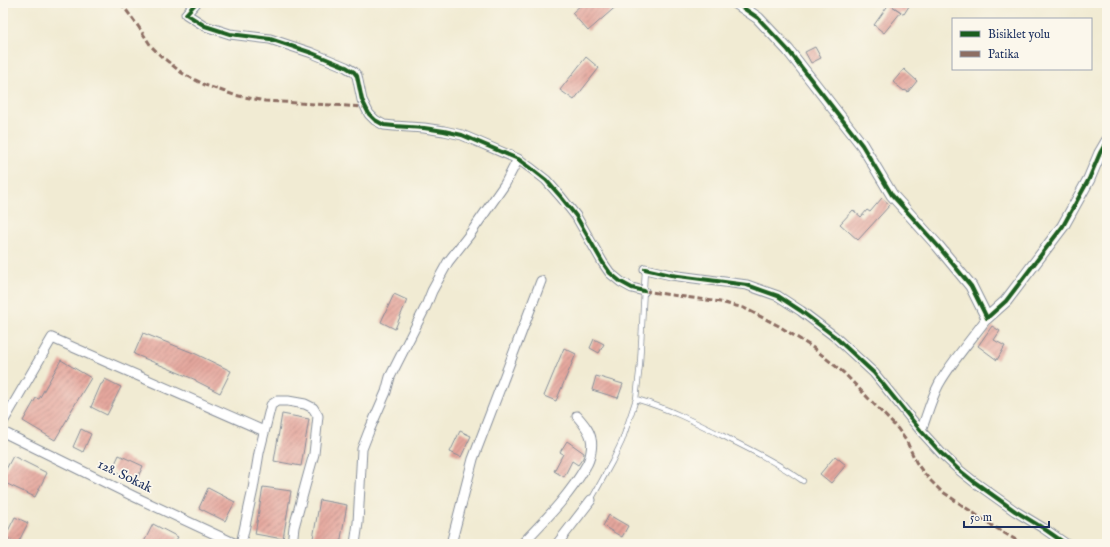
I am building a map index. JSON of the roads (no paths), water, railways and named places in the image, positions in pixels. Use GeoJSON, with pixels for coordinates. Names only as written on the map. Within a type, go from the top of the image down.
{"type":"FeatureCollection","features":[{"type":"Feature","properties":{"kind":"street"},"geometry":{"type":"LineString","coordinates":[[196,3],[186,14],[205,26],[230,34],[270,39],[312,53],[346,67],[354,72],[358,76],[362,100],[369,114],[375,120],[384,125],[424,128],[462,135],[518,160],[532,169],[546,180],[576,216],[610,273],[621,282],[644,292]]}},
{"type":"Feature","properties":{"kind":"street"},"geometry":{"type":"LineString","coordinates":[[736,3],[758,18],[788,50],[862,145],[892,195],[938,246],[971,286],[987,318]]}},
{"type":"Feature","properties":{"kind":"street"},"geometry":{"type":"LineString","coordinates":[[922,431],[934,394],[942,379],[987,318],[1006,301],[1063,226],[1089,179],[1107,141]]}},
{"type":"Feature","properties":{"kind":"street"},"geometry":{"type":"LineString","coordinates":[[355,544],[358,523],[362,449],[386,392],[390,378],[445,267],[505,184],[518,160]]}},
{"type":"Feature","properties":{"kind":"street"},"geometry":{"type":"LineString","coordinates":[[645,269],[671,276],[747,285],[778,296],[801,311],[834,336],[874,373],[941,453],[958,469],[1015,511],[1066,544]]}},
{"type":"Feature","properties":{"kind":"street"},"geometry":{"type":"LineString","coordinates":[[451,544],[473,459],[542,280]]}},
{"type":"Feature","properties":{"kind":"street"},"geometry":{"type":"LineString","coordinates":[[3,422],[52,338],[264,431]]}},
{"type":"Feature","properties":{"kind":"street"},"geometry":{"type":"LineString","coordinates":[[241,544],[264,431],[271,405],[278,401],[305,404],[313,408],[318,416],[314,454],[294,528],[292,544]]}},
{"type":"Feature","properties":{"kind":"street"},"geometry":{"type":"LineString","coordinates":[[522,544],[556,507],[587,466],[590,457],[591,440],[584,425],[577,416]]}},
{"type":"Feature","properties":{"kind":"street","name":"128. Sokak"},"geometry":{"type":"LineString","coordinates":[[3,432],[222,541],[236,544]]}},
{"type":"Feature","properties":{"kind":"street"},"geometry":{"type":"LineString","coordinates":[[557,544],[591,500]]}},
{"type":"Feature","properties":{"kind":"lane"},"geometry":{"type":"LineString","coordinates":[[591,500],[622,441],[636,399],[640,364],[645,269]]}},
{"type":"Feature","properties":{"kind":"lane"},"geometry":{"type":"LineString","coordinates":[[636,399],[664,408],[687,418],[780,465],[803,481]]}}]}
